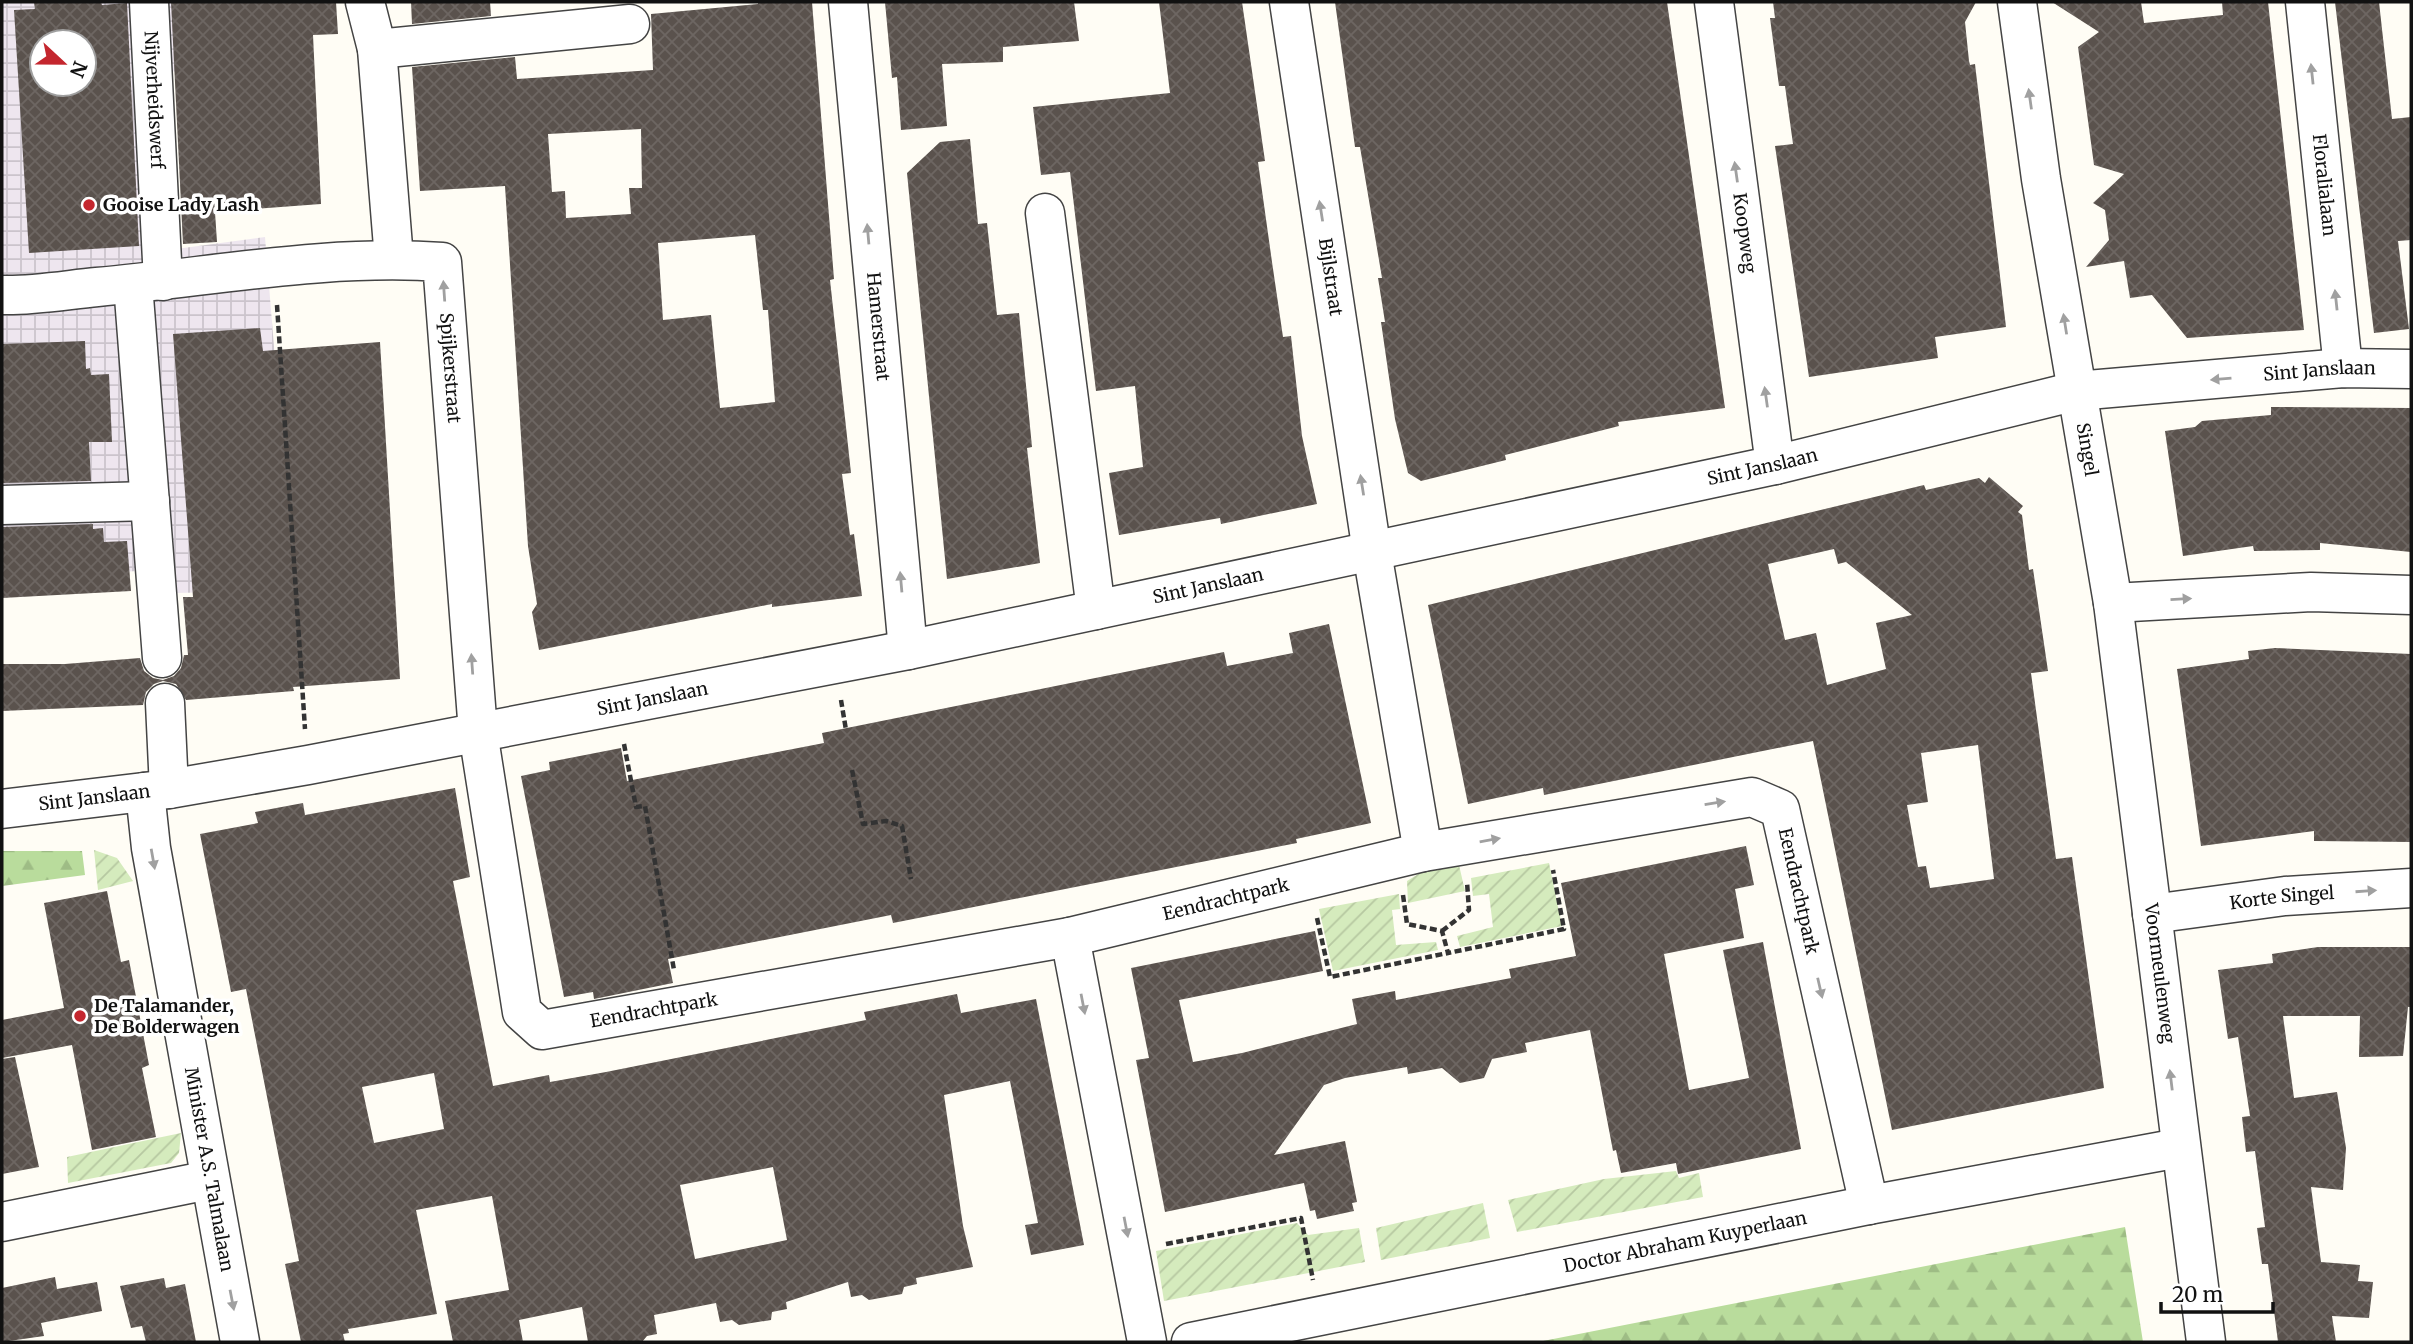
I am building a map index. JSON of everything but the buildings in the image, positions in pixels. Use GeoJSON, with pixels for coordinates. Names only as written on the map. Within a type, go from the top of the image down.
{"type":"FeatureCollection","features":[{"type":"Feature","properties":{"kind":"street","name":"Nijverheidswerf"},"geometry":{"type":"LineString","coordinates":[[149,2],[150,501],[162,658]]}},
{"type":"Feature","properties":{"kind":"street"},"geometry":{"type":"LineString","coordinates":[[2,295],[148,282],[274,266],[394,259],[377,49],[365,2]]}},
{"type":"Feature","properties":{"kind":"street","name":"Hamerstraat"},"geometry":{"type":"LineString","coordinates":[[849,2],[908,650]]}},
{"type":"Feature","properties":{"kind":"street","name":"Bijlstraat"},"geometry":{"type":"LineString","coordinates":[[1289,2],[1372,552]]}},
{"type":"Feature","properties":{"kind":"street","name":"Koopweg"},"geometry":{"type":"LineString","coordinates":[[1714,2],[1776,465]]}},
{"type":"Feature","properties":{"kind":"street","name":"Singel"},"geometry":{"type":"LineString","coordinates":[[2017,2],[2040,179],[2113,603]]}},
{"type":"Feature","properties":{"kind":"street","name":"Floralialaan"},"geometry":{"type":"LineString","coordinates":[[2305,2],[2343,368]]}},
{"type":"Feature","properties":{"kind":"street"},"geometry":{"type":"LineString","coordinates":[[377,49],[630,24]]}},
{"type":"Feature","properties":{"kind":"street"},"geometry":{"type":"LineString","coordinates":[[1045,213],[1096,610]]}},
{"type":"Feature","properties":{"kind":"street","name":"Spijkerstraat"},"geometry":{"type":"LineString","coordinates":[[394,259],[442,262],[478,732]]}},
{"type":"Feature","properties":{"kind":"street","name":"Sint Janslaan"},"geometry":{"type":"LineString","coordinates":[[2,808],[157,790],[307,765],[908,650],[1776,465],[2076,391],[2343,368],[2411,369]]}},
{"type":"Feature","properties":{"kind":"street"},"geometry":{"type":"LineString","coordinates":[[2,505],[150,501]]}},
{"type":"Feature","properties":{"kind":"street"},"geometry":{"type":"LineString","coordinates":[[1372,552],[1410,855]]}},
{"type":"Feature","properties":{"kind":"street"},"geometry":{"type":"LineString","coordinates":[[2113,603],[2311,592],[2411,595]]}},
{"type":"Feature","properties":{"kind":"street","name":"Voormeulenweg"},"geometry":{"type":"LineString","coordinates":[[2113,603],[2179,1148],[2206,1342]]}},
{"type":"Feature","properties":{"kind":"street"},"geometry":{"type":"LineString","coordinates":[[157,790],[165,703]]}},
{"type":"Feature","properties":{"kind":"street","name":"Eendrachtpark"},"geometry":{"type":"LineString","coordinates":[[478,732],[522,1012],[542,1030],[1070,937],[1410,855],[1752,797],[1780,809],[1869,1205]]}},
{"type":"Feature","properties":{"kind":"street","name":"Minister A.S. Talmalaan"},"geometry":{"type":"LineString","coordinates":[[157,790],[151,848],[240,1342]]}},
{"type":"Feature","properties":{"kind":"street","name":"Korte Singel"},"geometry":{"type":"LineString","coordinates":[[2152,914],[2285,896],[2411,888]]}},
{"type":"Feature","properties":{"kind":"street"},"geometry":{"type":"LineString","coordinates":[[1070,937],[1147,1342]]}},
{"type":"Feature","properties":{"kind":"street","name":"Doctor Abraham Kuyperlaan"},"geometry":{"type":"LineString","coordinates":[[1191,1342],[1869,1205],[2179,1148]]}},
{"type":"Feature","properties":{"kind":"street"},"geometry":{"type":"LineString","coordinates":[[2,1222],[209,1180]]}},
{"type":"Feature","properties":{"kind":"path"},"geometry":{"type":"LineString","coordinates":[[274,266],[307,765]]}},
{"type":"Feature","properties":{"kind":"path"},"geometry":{"type":"LineString","coordinates":[[616,706],[636,807],[645,806],[680,1005]]}},
{"type":"Feature","properties":{"kind":"path"},"geometry":{"type":"LineString","coordinates":[[852,770],[863,824],[886,821],[902,826],[911,878]]}},
{"type":"Feature","properties":{"kind":"path"},"geometry":{"type":"LineString","coordinates":[[1309,879],[1330,977],[1564,929],[1546,831]]}},
{"type":"Feature","properties":{"kind":"path"},"geometry":{"type":"LineString","coordinates":[[1410,855],[1407,924],[1443,931],[1469,910],[1463,845]]}},
{"type":"Feature","properties":{"kind":"path"},"geometry":{"type":"LineString","coordinates":[[1443,931],[1448,953]]}},
{"type":"Feature","properties":{"kind":"path"},"geometry":{"type":"LineString","coordinates":[[1130,1251],[1301,1217],[1319,1316]]}},
{"type":"Feature","properties":{"kind":"shaded area"},"geometry":{"type":"Polygon","coordinates":[[[2,2],[235,2],[238,68],[165,72],[176,249],[265,237],[294,590],[138,594],[137,571],[2,580],[2,2]]]}},
{"type":"Feature","properties":{"kind":"green space"},"geometry":{"type":"Polygon","coordinates":[[[94,850],[117,858],[133,881],[98,890],[94,850]]]}},
{"type":"Feature","properties":{"kind":"green space"},"geometry":{"type":"Polygon","coordinates":[[[2,851],[82,851],[85,875],[2,886],[2,851]]]}},
{"type":"Feature","properties":{"kind":"green space"},"geometry":{"type":"Polygon","coordinates":[[[1549,863],[1562,926],[1460,947],[1457,936],[1493,927],[1489,894],[1473,896],[1471,878],[1549,863]]]}},
{"type":"Feature","properties":{"kind":"green space"},"geometry":{"type":"Polygon","coordinates":[[[1459,865],[1465,891],[1408,903],[1407,881],[1431,866],[1459,865]]]}},
{"type":"Feature","properties":{"kind":"green space"},"geometry":{"type":"Polygon","coordinates":[[[1399,894],[1400,909],[1392,910],[1396,945],[1436,942],[1438,950],[1333,971],[1319,909],[1399,894]]]}},
{"type":"Feature","properties":{"kind":"green space"},"geometry":{"type":"Polygon","coordinates":[[[181,1133],[179,1153],[171,1163],[68,1183],[67,1157],[181,1133]]]}},
{"type":"Feature","properties":{"kind":"green space"},"geometry":{"type":"Polygon","coordinates":[[[1676,1171],[1679,1178],[1699,1173],[1703,1197],[1517,1232],[1508,1200],[1604,1179],[1676,1171]]]}},
{"type":"Feature","properties":{"kind":"green space"},"geometry":{"type":"Polygon","coordinates":[[[1483,1203],[1490,1238],[1381,1260],[1376,1228],[1483,1203]]]}},
{"type":"Feature","properties":{"kind":"green space"},"geometry":{"type":"Polygon","coordinates":[[[1297,1223],[1308,1235],[1359,1228],[1365,1262],[1164,1301],[1156,1251],[1297,1223]]]}},
{"type":"Feature","properties":{"kind":"green space"},"geometry":{"type":"Polygon","coordinates":[[[2125,1227],[2143,1342],[1538,1342],[2125,1227]]]}},
{"type":"Feature","properties":{"kind":"place","name":"Gooise Lady Lash"},"geometry":{"type":"Point","coordinates":[89,205]}},
{"type":"Feature","properties":{"kind":"place","name":"De Talamander, De Bolderwagen"},"geometry":{"type":"Point","coordinates":[80,1016]}}]}
